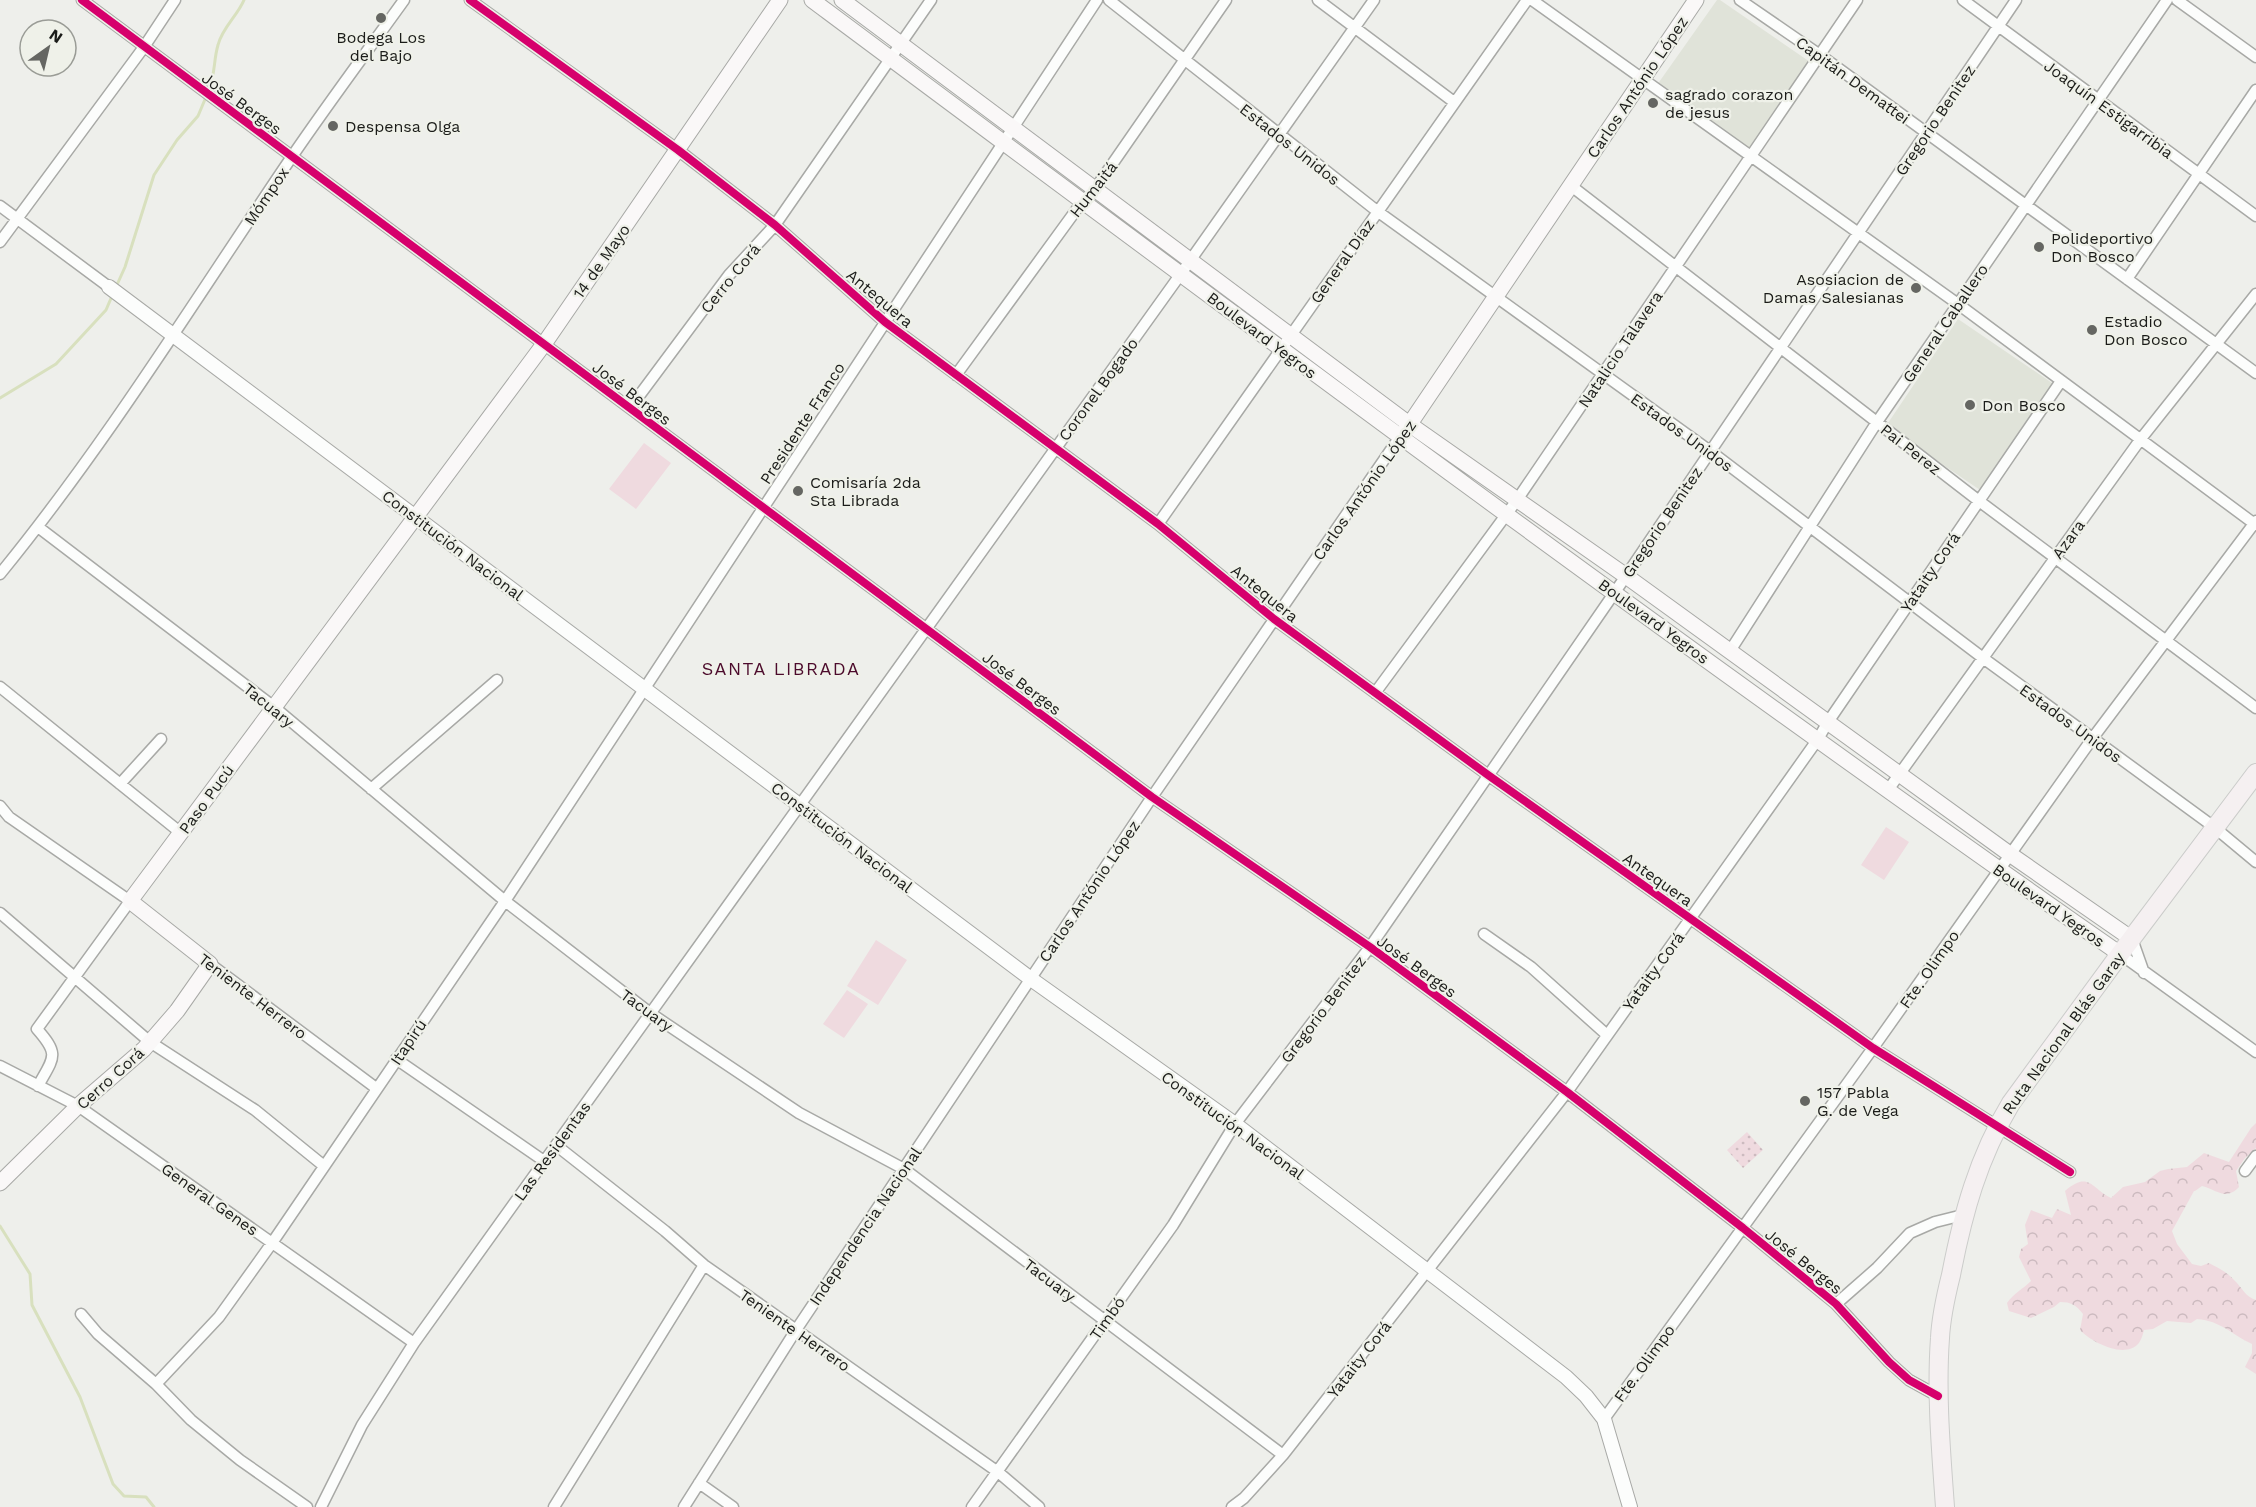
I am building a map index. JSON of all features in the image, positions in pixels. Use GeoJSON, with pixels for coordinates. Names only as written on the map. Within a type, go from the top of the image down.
{"type":"FeatureCollection","features":[{"type":"Feature","properties":{"kind":"highway","name":"Ruta Nacional Blás Garay"},"geometry":{"type":"LineString","coordinates":[[1945,1507],[1938,1396],[1940,1335],[1963,1215],[1997,1126],[2011,1103],[2120,954],[2256,773]]}},
{"type":"Feature","properties":{"kind":"main road","name":"14 de Mayo"},"geometry":{"type":"LineString","coordinates":[[415,517],[544,344],[780,0]]}},
{"type":"Feature","properties":{"kind":"main road","name":"Boulevard Yegros"},"geometry":{"type":"LineString","coordinates":[[812,0],[1400,438],[1999,870],[2120,954]]}},
{"type":"Feature","properties":{"kind":"main road","name":"Boulevard Yegros"},"geometry":{"type":"LineString","coordinates":[[842,0],[1409,424],[1626,576],[2011,855],[2132,939]]}},
{"type":"Feature","properties":{"kind":"main road","name":"Carlos António López"},"geometry":{"type":"LineString","coordinates":[[1400,438],[1696,0]]}},
{"type":"Feature","properties":{"kind":"main road","name":"Paso Pucú"},"geometry":{"type":"LineString","coordinates":[[130,901],[415,517]]}},
{"type":"Feature","properties":{"kind":"main road","name":"Teniente Herrero"},"geometry":{"type":"LineString","coordinates":[[130,901],[210,964]]}},
{"type":"Feature","properties":{"kind":"main road","name":"Cerro Corá"},"geometry":{"type":"LineString","coordinates":[[0,1182],[78,1106],[150,1042],[177,1011],[210,964]]}},
{"type":"Feature","properties":{"kind":"street","name":"José Berges"},"geometry":{"type":"LineString","coordinates":[[82,0],[1152,797],[1370,947],[1567,1092],[1743,1228],[1836,1304],[1889,1362],[1909,1380],[1938,1396]]}},
{"type":"Feature","properties":{"kind":"street"},"geometry":{"type":"LineString","coordinates":[[0,242],[144,47],[175,0]]}},
{"type":"Feature","properties":{"kind":"street","name":"Mómpox"},"geometry":{"type":"LineString","coordinates":[[0,574],[38,527],[173,336],[292,156],[404,0]]}},
{"type":"Feature","properties":{"kind":"street","name":"Antequera"},"geometry":{"type":"LineString","coordinates":[[470,0],[678,150],[775,225],[885,322],[1158,524],[1274,619],[1375,693],[1873,1048],[2070,1172]]}},
{"type":"Feature","properties":{"kind":"street","name":"Cerro Corá"},"geometry":{"type":"LineString","coordinates":[[630,408],[729,275],[775,225],[931,0]]}},
{"type":"Feature","properties":{"kind":"street","name":"Presidente Franco"},"geometry":{"type":"LineString","coordinates":[[644,688],[1097,0]]}},
{"type":"Feature","properties":{"kind":"street","name":"Estados Unidos"},"geometry":{"type":"LineString","coordinates":[[1109,0],[1377,211],[1710,451],[1983,658],[2214,827],[2256,862]]}},
{"type":"Feature","properties":{"kind":"street","name":"Humaitá"},"geometry":{"type":"LineString","coordinates":[[956,375],[1082,201],[1095,189],[1226,0]]}},
{"type":"Feature","properties":{"kind":"street"},"geometry":{"type":"LineString","coordinates":[[1318,0],[1454,102]]}},
{"type":"Feature","properties":{"kind":"street","name":"Coronel Bogado"},"geometry":{"type":"LineString","coordinates":[[799,805],[1180,275],[1374,0]]}},
{"type":"Feature","properties":{"kind":"street","name":"General Díaz"},"geometry":{"type":"LineString","coordinates":[[1158,524],[1527,0]]}},
{"type":"Feature","properties":{"kind":"street"},"geometry":{"type":"LineString","coordinates":[[1532,0],[1958,304],[2255,523]]}},
{"type":"Feature","properties":{"kind":"street","name":"Capitán Demattei"},"geometry":{"type":"LineString","coordinates":[[1740,0],[1820,55],[2256,373]]}},
{"type":"Feature","properties":{"kind":"street","name":"Natalicio Talavera"},"geometry":{"type":"LineString","coordinates":[[1375,693],[1507,515],[1857,0]]}},
{"type":"Feature","properties":{"kind":"street","name":"Joaquín Estigarribia"},"geometry":{"type":"LineString","coordinates":[[1963,0],[2256,216]]}},
{"type":"Feature","properties":{"kind":"street","name":"Gregorio Benitez"},"geometry":{"type":"LineString","coordinates":[[1235,1124],[1370,947],[1626,576],[2016,0]]}},
{"type":"Feature","properties":{"kind":"street","name":"General Caballero"},"geometry":{"type":"LineString","coordinates":[[1730,651],[1877,422],[2167,0]]}},
{"type":"Feature","properties":{"kind":"street"},"geometry":{"type":"LineString","coordinates":[[2177,0],[2256,57]]}},
{"type":"Feature","properties":{"kind":"street"},"geometry":{"type":"LineString","coordinates":[[2127,279],[2256,90]]}},
{"type":"Feature","properties":{"kind":"street","name":"Pai Perez"},"geometry":{"type":"LineString","coordinates":[[1570,185],[1979,501],[2256,708]]}},
{"type":"Feature","properties":{"kind":"street","name":"Constitución Nacional"},"geometry":{"type":"LineString","coordinates":[[0,206],[1030,979],[1235,1124],[1566,1377],[1586,1396],[1604,1419],[1630,1507]]}},
{"type":"Feature","properties":{"kind":"street","name":"Azara"},"geometry":{"type":"LineString","coordinates":[[1888,790],[2140,440],[2256,294]]}},
{"type":"Feature","properties":{"kind":"street","name":"Yataity Corá"},"geometry":{"type":"LineString","coordinates":[[1232,1507],[1244,1498],[1283,1455],[1567,1092],[1818,739],[2061,381]]}},
{"type":"Feature","properties":{"kind":"street","name":"Carlos António López"},"geometry":{"type":"LineString","coordinates":[[1030,979],[1152,797],[1400,438]]}},
{"type":"Feature","properties":{"kind":"street","name":"Fte. Olimpo"},"geometry":{"type":"LineString","coordinates":[[1604,1419],[1873,1048],[2092,739],[2255,523]]}},
{"type":"Feature","properties":{"kind":"street","name":"Tacuary"},"geometry":{"type":"LineString","coordinates":[[38,527],[273,707],[505,901],[650,1013],[799,1113],[904,1169],[1283,1455]]}},
{"type":"Feature","properties":{"kind":"street"},"geometry":{"type":"LineString","coordinates":[[371,789],[497,680]]}},
{"type":"Feature","properties":{"kind":"street"},"geometry":{"type":"LineString","coordinates":[[0,687],[181,833]]}},
{"type":"Feature","properties":{"kind":"street","name":"Itapirú"},"geometry":{"type":"LineString","coordinates":[[156,1384],[219,1317],[272,1243],[505,901],[644,688]]}},
{"type":"Feature","properties":{"kind":"street"},"geometry":{"type":"LineString","coordinates":[[120,784],[161,739]]}},
{"type":"Feature","properties":{"kind":"street","name":"Las Residentas"},"geometry":{"type":"LineString","coordinates":[[321,1507],[362,1425],[414,1343],[799,805]]}},
{"type":"Feature","properties":{"kind":"street"},"geometry":{"type":"LineString","coordinates":[[0,806],[9,817],[130,901]]}},
{"type":"Feature","properties":{"kind":"street","name":"Paso Pucú"},"geometry":{"type":"LineString","coordinates":[[38,1086],[53,1058],[51,1045],[37,1029],[130,901]]}},
{"type":"Feature","properties":{"kind":"street"},"geometry":{"type":"LineString","coordinates":[[0,913],[150,1042],[255,1110],[324,1166]]}},
{"type":"Feature","properties":{"kind":"street"},"geometry":{"type":"LineString","coordinates":[[1484,934],[1531,968],[1607,1035]]}},
{"type":"Feature","properties":{"kind":"street","name":"Boulevard Yegros"},"geometry":{"type":"LineString","coordinates":[[2132,939],[2144,973]]}},
{"type":"Feature","properties":{"kind":"street","name":"Boulevard Yegros"},"geometry":{"type":"LineString","coordinates":[[2120,954],[2144,973]]}},
{"type":"Feature","properties":{"kind":"street","name":"Teniente Herrero"},"geometry":{"type":"LineString","coordinates":[[210,964],[376,1088]]}},
{"type":"Feature","properties":{"kind":"street"},"geometry":{"type":"LineString","coordinates":[[2144,973],[2256,1052]]}},
{"type":"Feature","properties":{"kind":"street","name":"Independencia Nacional"},"geometry":{"type":"LineString","coordinates":[[684,1507],[796,1330],[1030,979]]}},
{"type":"Feature","properties":{"kind":"street"},"geometry":{"type":"LineString","coordinates":[[396,1059],[544,1161]]}},
{"type":"Feature","properties":{"kind":"street","name":"General Genes"},"geometry":{"type":"LineString","coordinates":[[0,1066],[78,1106],[414,1343]]}},
{"type":"Feature","properties":{"kind":"street","name":"Timbó"},"geometry":{"type":"LineString","coordinates":[[972,1507],[1173,1225],[1235,1124]]}},
{"type":"Feature","properties":{"kind":"street","name":"Teniente Herrero"},"geometry":{"type":"LineString","coordinates":[[557,1146],[665,1231],[704,1265],[998,1472],[1039,1507]]}},
{"type":"Feature","properties":{"kind":"street"},"geometry":{"type":"LineString","coordinates":[[2245,1171],[2256,1156]]}},
{"type":"Feature","properties":{"kind":"street"},"geometry":{"type":"LineString","coordinates":[[1836,1304],[1877,1268],[1910,1233],[1935,1221],[1963,1215]]}},
{"type":"Feature","properties":{"kind":"street"},"geometry":{"type":"LineString","coordinates":[[554,1507],[704,1265]]}},
{"type":"Feature","properties":{"kind":"street"},"geometry":{"type":"LineString","coordinates":[[81,1314],[98,1334],[156,1384],[192,1420],[240,1460],[307,1507]]}},
{"type":"Feature","properties":{"kind":"street"},"geometry":{"type":"LineString","coordinates":[[699,1483],[733,1507]]}},
{"type":"Feature","properties":{"kind":"shaded area"},"geometry":{"type":"Polygon","coordinates":[[[1717,0],[1813,64],[1752,153],[1657,85],[1717,0]]]}},
{"type":"Feature","properties":{"kind":"shaded area","name":"Don Bosco"},"geometry":{"type":"Polygon","coordinates":[[[1958,319],[2055,385],[1983,492],[1886,426],[1958,319]]]}},
{"type":"Feature","properties":{"kind":"green space"},"geometry":{"type":"Polygon","coordinates":[[[644,443],[671,463],[636,509],[609,489],[644,443]]]}},
{"type":"Feature","properties":{"kind":"green space"},"geometry":{"type":"Polygon","coordinates":[[[1886,827],[1909,842],[1884,880],[1861,865],[1886,827]]]}},
{"type":"Feature","properties":{"kind":"green space"},"geometry":{"type":"Polygon","coordinates":[[[876,940],[907,960],[878,1005],[847,986],[876,940]]]}},
{"type":"Feature","properties":{"kind":"green space"},"geometry":{"type":"Polygon","coordinates":[[[847,990],[868,1004],[844,1038],[823,1024],[847,990]]]}},
{"type":"Feature","properties":{"kind":"green space"},"geometry":{"type":"Polygon","coordinates":[[[2256,1123],[2256,1148],[2236,1171],[2239,1187],[2226,1194],[2202,1186],[2194,1191],[2172,1231],[2177,1244],[2192,1264],[2201,1266],[2209,1263],[2219,1268],[2231,1277],[2249,1297],[2256,1300],[2256,1374],[2245,1367],[2252,1353],[2252,1344],[2213,1322],[2197,1319],[2191,1323],[2167,1321],[2153,1329],[2144,1330],[2138,1344],[2125,1350],[2099,1344],[2085,1335],[2080,1330],[2083,1314],[2070,1303],[2060,1302],[2031,1318],[2009,1311],[2007,1303],[2031,1281],[2019,1257],[2021,1249],[2028,1244],[2025,1225],[2031,1210],[2052,1218],[2057,1209],[2071,1215],[2065,1191],[2080,1182],[2090,1183],[2111,1198],[2123,1187],[2145,1182],[2160,1171],[2187,1167],[2204,1153],[2229,1162],[2256,1123]]]}},
{"type":"Feature","properties":{"kind":"green space"},"geometry":{"type":"Polygon","coordinates":[[[1747,1132],[1763,1150],[1743,1168],[1727,1150],[1747,1132]]]}},
{"type":"Feature","properties":{"kind":"waterway"},"geometry":{"type":"LineString","coordinates":[[208,91],[220,39],[244,0]]}},
{"type":"Feature","properties":{"kind":"waterway"},"geometry":{"type":"LineString","coordinates":[[116,287],[125,267],[154,175],[177,140],[198,116],[206,97]]}},
{"type":"Feature","properties":{"kind":"waterway"},"geometry":{"type":"LineString","coordinates":[[0,398],[56,364],[106,310],[112,296]]}},
{"type":"Feature","properties":{"kind":"waterway"},"geometry":{"type":"LineString","coordinates":[[0,1226],[30,1274],[32,1305],[80,1397],[113,1484],[124,1496],[146,1497],[154,1507]]}},
{"type":"Feature","properties":{"kind":"cycle path"},"geometry":{"type":"LineString","coordinates":[[82,0],[1152,797],[1370,947],[1567,1092],[1743,1228],[1836,1304],[1889,1362],[1909,1380],[1938,1396]]}},
{"type":"Feature","properties":{"kind":"cycle path"},"geometry":{"type":"LineString","coordinates":[[470,0],[678,150],[775,225],[885,322],[1158,524],[1274,619],[1488,775],[1873,1048],[2070,1172]]}},
{"type":"Feature","properties":{"kind":"place","name":"Bodega Los del Bajo"},"geometry":{"type":"Point","coordinates":[381,18]}},
{"type":"Feature","properties":{"kind":"place","name":"sagrado corazon de jesus"},"geometry":{"type":"Point","coordinates":[1653,103]}},
{"type":"Feature","properties":{"kind":"place","name":"Despensa Olga"},"geometry":{"type":"Point","coordinates":[333,126]}},
{"type":"Feature","properties":{"kind":"place","name":"Polideportivo Don Bosco"},"geometry":{"type":"Point","coordinates":[2039,247]}},
{"type":"Feature","properties":{"kind":"place","name":"Asosiacion de Damas Salesianas"},"geometry":{"type":"Point","coordinates":[1916,288]}},
{"type":"Feature","properties":{"kind":"place","name":"Estadio Don Bosco"},"geometry":{"type":"Point","coordinates":[2092,330]}},
{"type":"Feature","properties":{"kind":"place","name":"Don Bosco"},"geometry":{"type":"Point","coordinates":[1970,405]}},
{"type":"Feature","properties":{"kind":"place","name":"Comisaría 2da Sta Librada"},"geometry":{"type":"Point","coordinates":[798,491]}},
{"type":"Feature","properties":{"kind":"place","name":"157 Pabla G. de Vega"},"geometry":{"type":"Point","coordinates":[1805,1101]}},
{"type":"Feature","properties":{"kind":"district","name":"SANTA LIBRADA"},"geometry":{"type":"Point","coordinates":[781,669]}}]}
